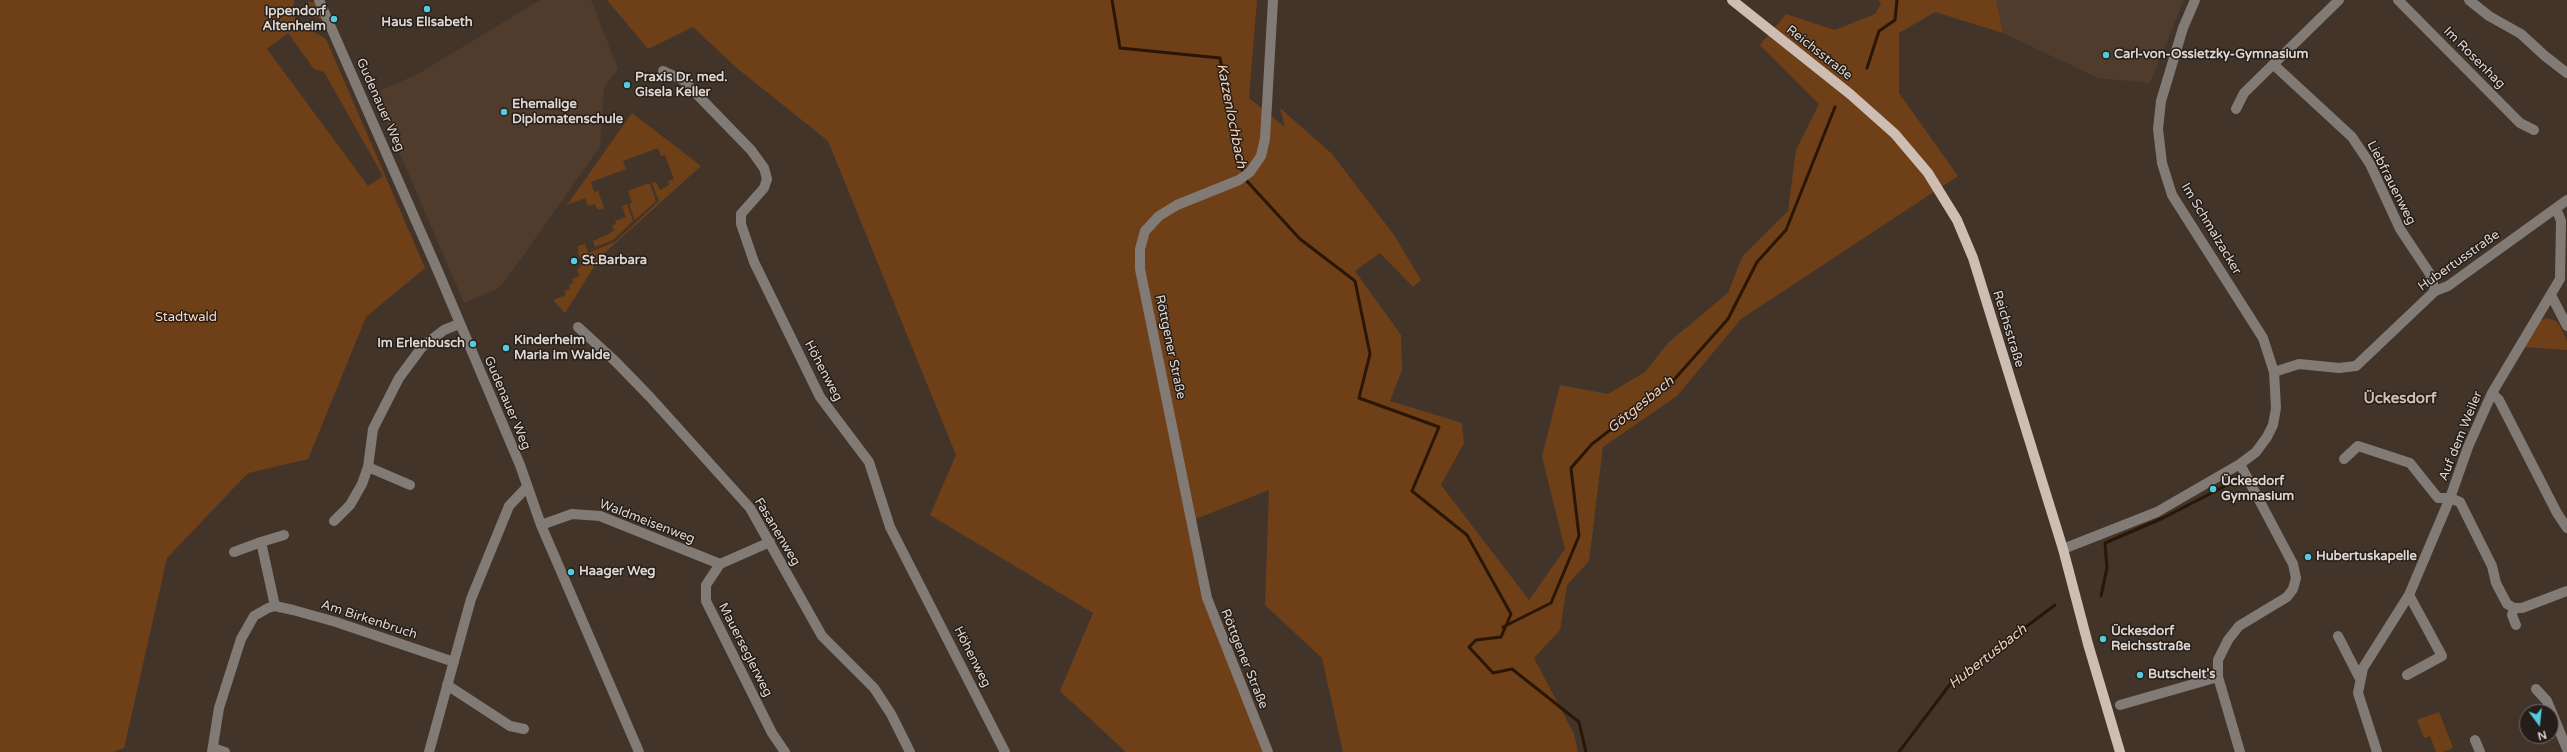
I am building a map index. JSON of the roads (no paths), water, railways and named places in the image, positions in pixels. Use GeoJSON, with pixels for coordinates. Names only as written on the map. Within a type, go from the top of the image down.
{"type":"FeatureCollection","features":[{"type":"Feature","properties":{"kind":"main road","name":"Reichsstraße"},"geometry":{"type":"LineString","coordinates":[[1732,0],[1880,119],[1928,173],[1946,200],[1973,258],[2063,549],[2088,644],[2120,752]]}},
{"type":"Feature","properties":{"kind":"street","name":"Gudenauer Weg"},"geometry":{"type":"LineString","coordinates":[[319,0],[520,465],[526,488],[541,525],[639,752]]}},
{"type":"Feature","properties":{"kind":"street","name":"Röttgener Straße"},"geometry":{"type":"LineString","coordinates":[[1268,752],[1207,598],[1140,269],[1140,249],[1145,231],[1159,216],[1177,205],[1239,180],[1250,172],[1261,156],[1265,139],[1273,0]]}},
{"type":"Feature","properties":{"kind":"street","name":"Im Schmalzacker"},"geometry":{"type":"LineString","coordinates":[[2195,0],[2183,28],[2161,101],[2158,129],[2162,163],[2172,195],[2263,338],[2274,372]]}},
{"type":"Feature","properties":{"kind":"street"},"geometry":{"type":"LineString","coordinates":[[2236,109],[2244,93],[2339,0]]}},
{"type":"Feature","properties":{"kind":"street","name":"Im Rosenhag"},"geometry":{"type":"LineString","coordinates":[[2398,0],[2520,123],[2534,130]]}},
{"type":"Feature","properties":{"kind":"street"},"geometry":{"type":"LineString","coordinates":[[2469,0],[2489,16],[2521,34],[2545,56],[2567,73]]}},
{"type":"Feature","properties":{"kind":"street","name":"Liebfrauenweg"},"geometry":{"type":"LineString","coordinates":[[2274,64],[2352,137],[2370,164],[2400,229],[2430,274],[2435,291]]}},
{"type":"Feature","properties":{"kind":"street","name":"Höhenweg"},"geometry":{"type":"LineString","coordinates":[[664,71],[683,80],[751,150],[764,168],[767,179],[764,188],[742,214],[741,224],[754,262],[820,397],[869,462],[890,527],[1005,752]]}},
{"type":"Feature","properties":{"kind":"street","name":"Hubertusstraße"},"geometry":{"type":"LineString","coordinates":[[2274,372],[2299,364],[2339,368],[2356,366],[2435,291],[2448,286],[2567,200]]}},
{"type":"Feature","properties":{"kind":"street","name":"Auf dem Weiler"},"geometry":{"type":"LineString","coordinates":[[2360,679],[2363,668],[2409,595],[2450,498],[2468,447],[2492,393],[2560,279],[2562,262],[2561,221],[2556,208]]}},
{"type":"Feature","properties":{"kind":"street"},"geometry":{"type":"LineString","coordinates":[[2551,295],[2567,326]]}},
{"type":"Feature","properties":{"kind":"street"},"geometry":{"type":"LineString","coordinates":[[334,521],[357,496],[368,467],[373,429],[399,378],[422,347],[444,330],[459,324]]}},
{"type":"Feature","properties":{"kind":"street","name":"Fasanenweg"},"geometry":{"type":"LineString","coordinates":[[578,327],[616,362],[750,508],[822,636],[874,688],[891,714],[910,752]]}},
{"type":"Feature","properties":{"kind":"street"},"geometry":{"type":"LineString","coordinates":[[2063,549],[2157,512],[2240,464],[2256,452],[2267,437],[2272,425],[2276,408],[2274,372]]}},
{"type":"Feature","properties":{"kind":"street"},"geometry":{"type":"LineString","coordinates":[[2492,393],[2499,400],[2557,513],[2567,528]]}},
{"type":"Feature","properties":{"kind":"street"},"geometry":{"type":"LineString","coordinates":[[2344,459],[2358,446],[2410,463],[2438,498],[2450,498],[2460,502],[2492,566],[2496,583],[2507,604],[2514,608],[2522,608],[2567,591]]}},
{"type":"Feature","properties":{"kind":"street"},"geometry":{"type":"LineString","coordinates":[[2240,464],[2293,564],[2296,578],[2293,589],[2287,597],[2239,626],[2228,640],[2218,660],[2218,677],[2240,752]]}},
{"type":"Feature","properties":{"kind":"street"},"geometry":{"type":"LineString","coordinates":[[368,467],[410,485]]}},
{"type":"Feature","properties":{"kind":"street"},"geometry":{"type":"LineString","coordinates":[[429,752],[471,599],[509,506],[526,488]]}},
{"type":"Feature","properties":{"kind":"street","name":"Waldmeisenweg"},"geometry":{"type":"LineString","coordinates":[[541,525],[572,514],[600,516],[720,564]]}},
{"type":"Feature","properties":{"kind":"street"},"geometry":{"type":"LineString","coordinates":[[234,552],[284,535]]}},
{"type":"Feature","properties":{"kind":"street"},"geometry":{"type":"LineString","coordinates":[[226,752],[212,750],[219,708],[241,640],[254,616],[275,606],[262,542]]}},
{"type":"Feature","properties":{"kind":"street"},"geometry":{"type":"LineString","coordinates":[[720,564],[770,542]]}},
{"type":"Feature","properties":{"kind":"street","name":"Mauerseglerweg"},"geometry":{"type":"LineString","coordinates":[[720,564],[706,586],[708,608],[772,733],[785,752]]}},
{"type":"Feature","properties":{"kind":"street"},"geometry":{"type":"LineString","coordinates":[[2407,675],[2442,656],[2409,595]]}},
{"type":"Feature","properties":{"kind":"street","name":"Am Birkenbruch"},"geometry":{"type":"LineString","coordinates":[[275,606],[336,622],[454,662]]}},
{"type":"Feature","properties":{"kind":"street"},"geometry":{"type":"LineString","coordinates":[[2514,608],[2512,615],[2516,626]]}},
{"type":"Feature","properties":{"kind":"street"},"geometry":{"type":"LineString","coordinates":[[2338,636],[2360,679],[2358,693],[2377,752]]}},
{"type":"Feature","properties":{"kind":"street"},"geometry":{"type":"LineString","coordinates":[[2120,705],[2218,677]]}},
{"type":"Feature","properties":{"kind":"street"},"geometry":{"type":"LineString","coordinates":[[447,685],[510,726],[524,729]]}},
{"type":"Feature","properties":{"kind":"street"},"geometry":{"type":"LineString","coordinates":[[2536,689],[2547,701],[2567,750]]}},
{"type":"Feature","properties":{"kind":"street"},"geometry":{"type":"LineString","coordinates":[[2476,740],[2480,752]]}},
{"type":"Feature","properties":{"kind":"waterway","name":"Katzenlochbach"},"geometry":{"type":"LineString","coordinates":[[1112,0],[1120,48],[1220,58],[1243,174]]}},
{"type":"Feature","properties":{"kind":"waterway","name":"Götgesbach"},"geometry":{"type":"LineString","coordinates":[[1867,68],[1879,31],[1895,20],[1897,0]]}},
{"type":"Feature","properties":{"kind":"waterway","name":"Götgesbach"},"geometry":{"type":"LineString","coordinates":[[1503,627],[1551,603],[1579,536],[1571,468],[1592,444],[1671,383],[1728,319],[1757,262],[1786,230],[1835,107]]}},
{"type":"Feature","properties":{"kind":"waterway","name":"Katzenlochbach"},"geometry":{"type":"LineString","coordinates":[[1245,179],[1300,239],[1355,281],[1370,354],[1359,398],[1439,427],[1412,491],[1467,535],[1511,614],[1501,637],[1476,640],[1469,647],[1493,673],[1512,669],[1579,722],[1586,752]]}},
{"type":"Feature","properties":{"kind":"waterway","name":"Hubertusbach"},"geometry":{"type":"LineString","coordinates":[[2101,596],[2107,568],[2105,543],[2163,518],[2239,479]]}},
{"type":"Feature","properties":{"kind":"waterway","name":"Hubertusbach"},"geometry":{"type":"LineString","coordinates":[[1899,752],[1951,683],[2055,605]]}},
{"type":"Feature","properties":{"kind":"place","name":"Haus Elisabeth"},"geometry":{"type":"Point","coordinates":[427,9]}},
{"type":"Feature","properties":{"kind":"place","name":"Ippendorf Altenheim"},"geometry":{"type":"Point","coordinates":[334,19]}},
{"type":"Feature","properties":{"kind":"place","name":"Carl-von-Ossietzky-Gymnasium"},"geometry":{"type":"Point","coordinates":[2106,55]}},
{"type":"Feature","properties":{"kind":"place","name":"Praxis Dr. med. Gisela Keller"},"geometry":{"type":"Point","coordinates":[627,85]}},
{"type":"Feature","properties":{"kind":"place","name":"Ehemalige Diplomatenschule"},"geometry":{"type":"Point","coordinates":[504,112]}},
{"type":"Feature","properties":{"kind":"place","name":"St.Barbara"},"geometry":{"type":"Point","coordinates":[574,261]}},
{"type":"Feature","properties":{"kind":"place","name":"Im Erlenbusch"},"geometry":{"type":"Point","coordinates":[473,344]}},
{"type":"Feature","properties":{"kind":"place","name":"Kinderheim Maria im Walde"},"geometry":{"type":"Point","coordinates":[506,348]}},
{"type":"Feature","properties":{"kind":"place","name":"Ückesdorf Gymnasium"},"geometry":{"type":"Point","coordinates":[2213,489]}},
{"type":"Feature","properties":{"kind":"place","name":"Hubertuskapelle"},"geometry":{"type":"Point","coordinates":[2308,557]}},
{"type":"Feature","properties":{"kind":"place","name":"Haager Weg"},"geometry":{"type":"Point","coordinates":[571,572]}},
{"type":"Feature","properties":{"kind":"place","name":"Ückesdorf Reichsstraße"},"geometry":{"type":"Point","coordinates":[2103,639]}},
{"type":"Feature","properties":{"kind":"place","name":"Butscheit's"},"geometry":{"type":"Point","coordinates":[2140,675]}},
{"type":"Feature","properties":{"kind":"district","name":"Ückesdorf"},"geometry":{"type":"Point","coordinates":[2400,399]}},
{"type":"Feature","properties":{"kind":"park label","name":"Stadtwald"},"geometry":{"type":"Point","coordinates":[186,318]}}]}
